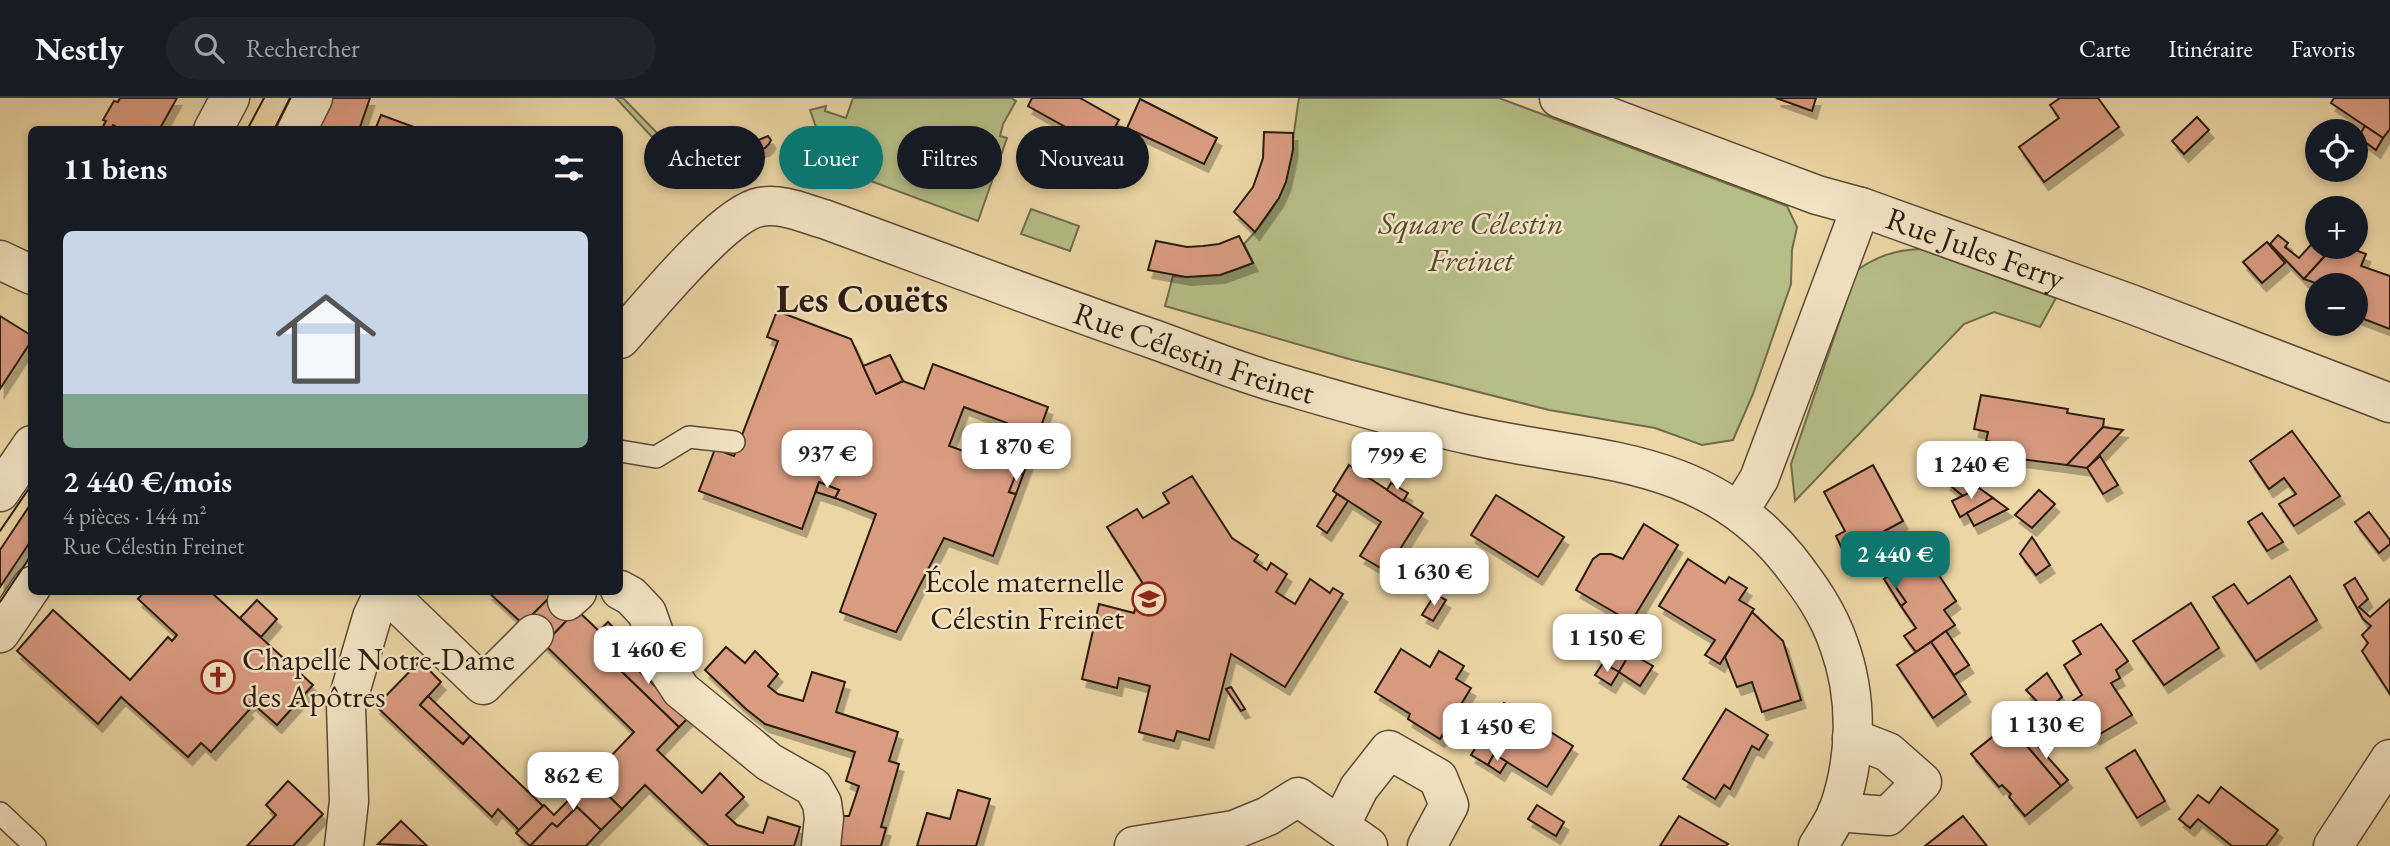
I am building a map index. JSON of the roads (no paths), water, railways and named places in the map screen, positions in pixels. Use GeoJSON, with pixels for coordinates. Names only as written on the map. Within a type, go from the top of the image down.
{"type":"FeatureCollection","features":[{"type":"Feature","properties":{"kind":"street"},"geometry":{"type":"LineString","coordinates":[[216,126],[230,98]]}},
{"type":"Feature","properties":{"kind":"street"},"geometry":{"type":"LineString","coordinates":[[299,126],[313,98]]}},
{"type":"Feature","properties":{"kind":"street","name":"Rue Jules Ferry"},"geometry":{"type":"LineString","coordinates":[[1559,98],[1817,195],[1861,207],[2132,304],[2390,403]]}},
{"type":"Feature","properties":{"kind":"street","name":"Rue Célestin Freinet"},"geometry":{"type":"LineString","coordinates":[[623,336],[734,218],[758,207],[786,208],[824,219],[1277,383],[1471,435],[1630,464],[1683,480],[1739,511],[1764,533],[1798,571],[1834,629],[1850,685],[1852,738],[1837,812],[1818,846]]}},
{"type":"Feature","properties":{"kind":"street"},"geometry":{"type":"LineString","coordinates":[[1739,511],[1759,479],[1861,207]]}},
{"type":"Feature","properties":{"kind":"street"},"geometry":{"type":"LineString","coordinates":[[0,260],[28,273]]}},
{"type":"Feature","properties":{"kind":"street"},"geometry":{"type":"LineString","coordinates":[[0,492],[28,451]]}},
{"type":"Feature","properties":{"kind":"street"},"geometry":{"type":"LineString","coordinates":[[0,633],[28,592]]}},
{"type":"Feature","properties":{"kind":"street"},"geometry":{"type":"LineString","coordinates":[[625,593],[647,613],[666,667],[681,690],[769,762],[813,788],[822,803],[824,818],[821,846]]}},
{"type":"Feature","properties":{"kind":"street"},"geometry":{"type":"LineString","coordinates":[[344,846],[349,801],[346,706],[372,617],[383,595]]}},
{"type":"Feature","properties":{"kind":"street"},"geometry":{"type":"LineString","coordinates":[[388,595],[483,685],[534,634]]}},
{"type":"Feature","properties":{"kind":"street"},"geometry":{"type":"LineString","coordinates":[[1837,812],[1888,816],[1922,782],[1888,752],[1852,738]]}},
{"type":"Feature","properties":{"kind":"street"},"geometry":{"type":"LineString","coordinates":[[1134,846],[1234,830],[1268,816],[1298,797],[1354,836],[1359,789],[1389,750],[1438,778],[1450,805],[1427,846]]}},
{"type":"Feature","properties":{"kind":"street"},"geometry":{"type":"LineString","coordinates":[[2335,845],[2390,759]]}},
{"type":"Feature","properties":{"kind":"lane"},"geometry":{"type":"LineString","coordinates":[[623,452],[656,457],[689,437],[734,442]]}},
{"type":"Feature","properties":{"kind":"lane"},"geometry":{"type":"LineString","coordinates":[[0,813],[35,846]]}},
{"type":"Feature","properties":{"kind":"tram line"},"geometry":{"type":"LineString","coordinates":[[249,126],[264,98]]}},
{"type":"Feature","properties":{"kind":"tram line"},"geometry":{"type":"LineString","coordinates":[[276,126],[290,98]]}},
{"type":"Feature","properties":{"kind":"tram line"},"geometry":{"type":"LineString","coordinates":[[0,531],[28,490]]}},
{"type":"Feature","properties":{"kind":"tram line"},"geometry":{"type":"LineString","coordinates":[[0,602],[28,560]]}},
{"type":"Feature","properties":{"kind":"place","name":"École maternelle Célestin Freinet"},"geometry":{"type":"Point","coordinates":[1149,599]}},
{"type":"Feature","properties":{"kind":"place","name":"Chapelle Notre-Dame des Apôtres"},"geometry":{"type":"Point","coordinates":[218,677]}},
{"type":"Feature","properties":{"kind":"district","name":"Les Couëts"},"geometry":{"type":"Point","coordinates":[862,299]}},
{"type":"Feature","properties":{"kind":"park label","name":"Square Célestin Freinet"},"geometry":{"type":"Point","coordinates":[1471,242]}}]}
